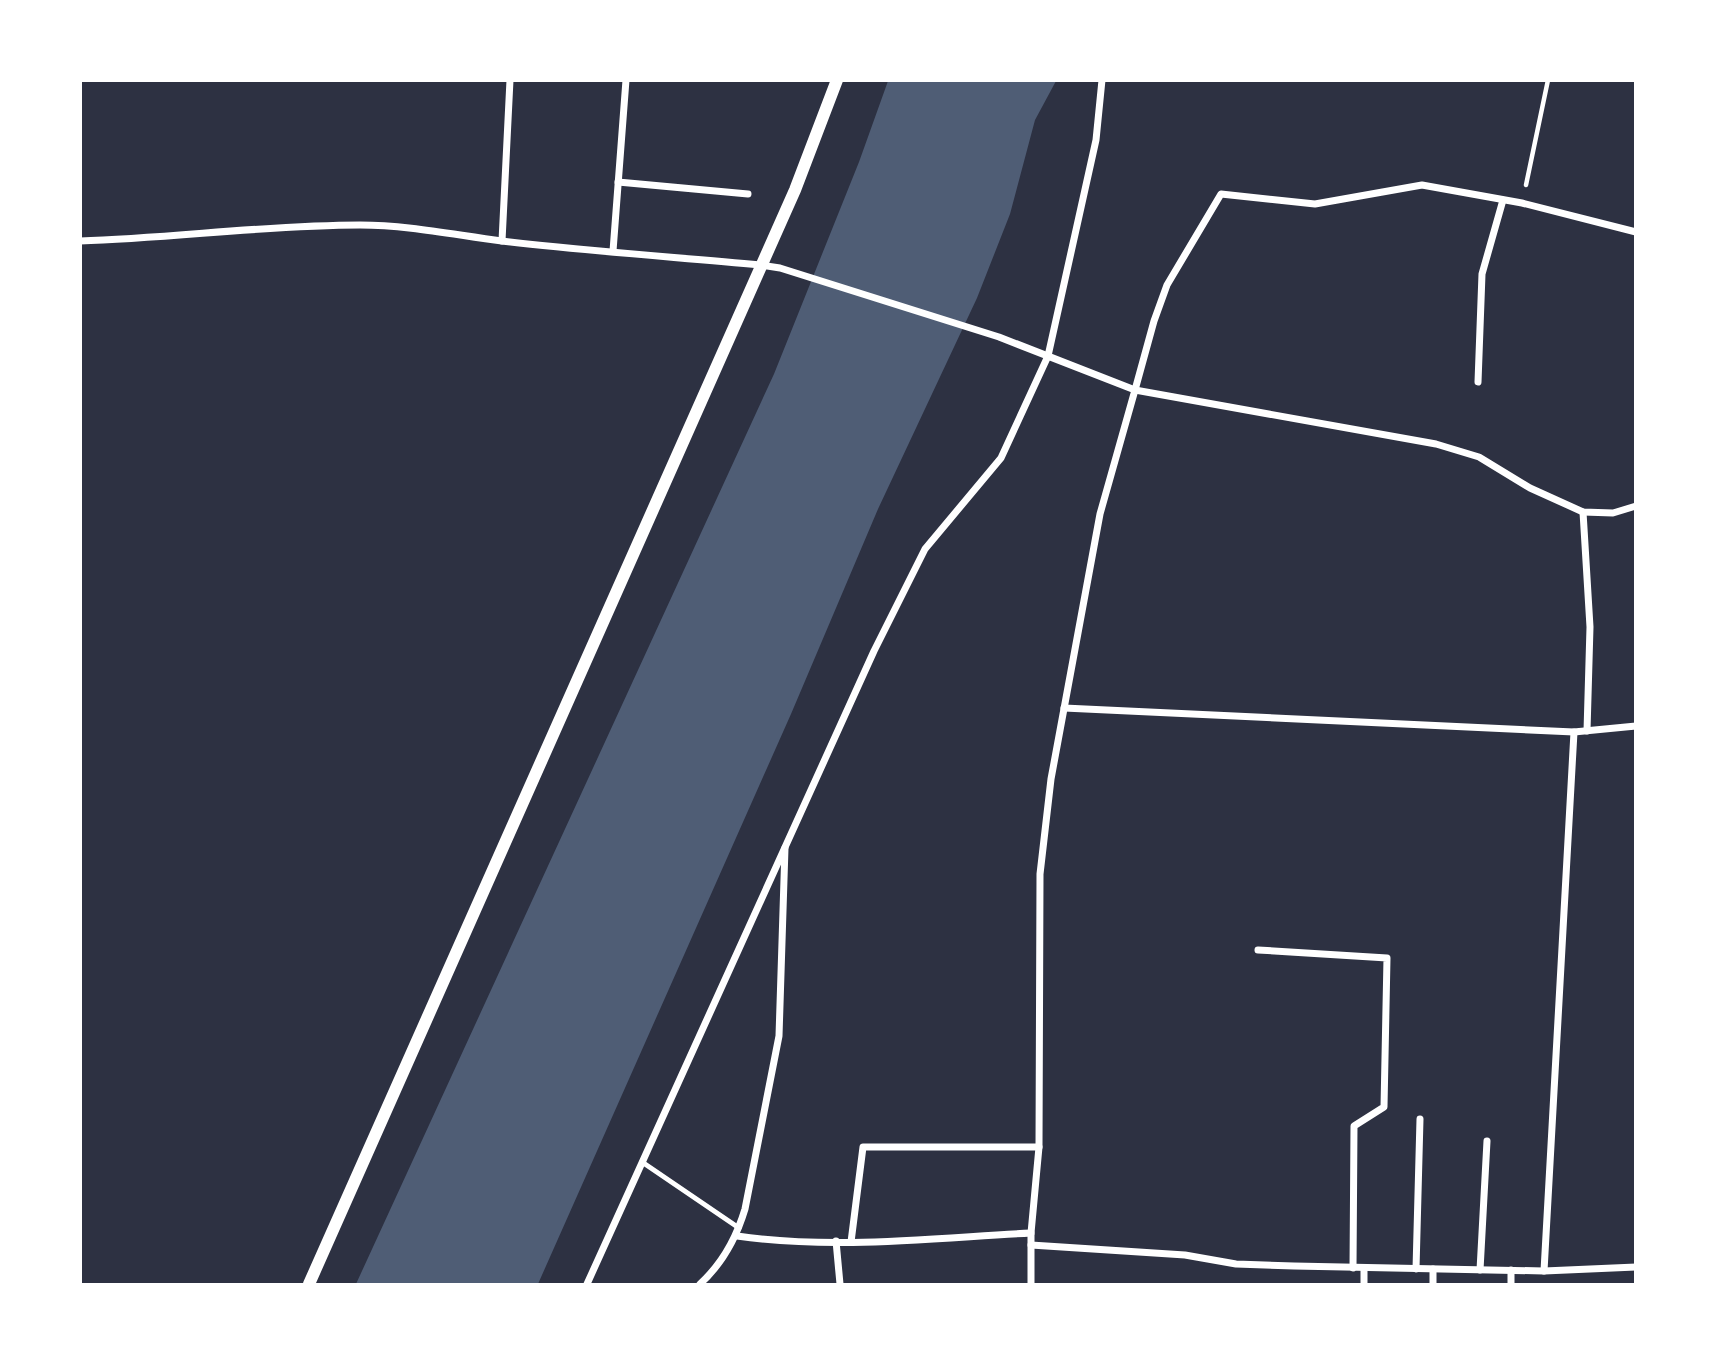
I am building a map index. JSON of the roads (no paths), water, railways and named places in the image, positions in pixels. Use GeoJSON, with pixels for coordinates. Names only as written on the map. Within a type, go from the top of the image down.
{"type":"FeatureCollection","features":[{"type":"Feature","properties":{"kind":"street"},"geometry":{"type":"LineString","coordinates":[[502,241],[510,80]]}},
{"type":"Feature","properties":{"kind":"street"},"geometry":{"type":"LineString","coordinates":[[613,251],[626,80]]}},
{"type":"Feature","properties":{"kind":"street"},"geometry":{"type":"LineString","coordinates":[[309,1284],[795,190],[837,80]]}},
{"type":"Feature","properties":{"kind":"street"},"geometry":{"type":"LineString","coordinates":[[587,1284],[874,651],[925,549],[1001,458],[1048,356],[1096,140],[1102,80]]}},
{"type":"Feature","properties":{"kind":"street"},"geometry":{"type":"LineString","coordinates":[[618,182],[748,194]]}},
{"type":"Feature","properties":{"kind":"street"},"geometry":{"type":"LineString","coordinates":[[1031,1284],[1031,1233],[1039,1147],[1040,874],[1051,779],[1100,514],[1154,321],[1167,285],[1221,194],[1315,204],[1422,186],[1522,203],[1636,232]]}},
{"type":"Feature","properties":{"kind":"street"},"geometry":{"type":"LineString","coordinates":[[1478,382],[1482,274],[1503,200]]}},
{"type":"Feature","properties":{"kind":"street"},"geometry":{"type":"LineString","coordinates":[[80,241],[156,239],[303,226],[363,225],[426,229],[502,241],[780,268],[999,337],[1135,390],[1436,444],[1479,457],[1530,488],[1583,512],[1613,513],[1636,506]]}},
{"type":"Feature","properties":{"kind":"street"},"geometry":{"type":"LineString","coordinates":[[1583,512],[1590,627],[1587,731]]}},
{"type":"Feature","properties":{"kind":"street"},"geometry":{"type":"LineString","coordinates":[[1064,708],[1574,732],[1636,726]]}},
{"type":"Feature","properties":{"kind":"street"},"geometry":{"type":"LineString","coordinates":[[1544,1271],[1574,732]]}},
{"type":"Feature","properties":{"kind":"street"},"geometry":{"type":"LineString","coordinates":[[700,1284],[716,1269],[738,1232],[745,1209],[779,1036],[786,842]]}},
{"type":"Feature","properties":{"kind":"street"},"geometry":{"type":"LineString","coordinates":[[1258,950],[1387,958],[1384,1107],[1354,1126],[1353,1268]]}},
{"type":"Feature","properties":{"kind":"street"},"geometry":{"type":"LineString","coordinates":[[1416,1269],[1420,1119]]}},
{"type":"Feature","properties":{"kind":"street"},"geometry":{"type":"LineString","coordinates":[[1480,1270],[1487,1140]]}},
{"type":"Feature","properties":{"kind":"street"},"geometry":{"type":"LineString","coordinates":[[851,1242],[863,1147],[1039,1147]]}},
{"type":"Feature","properties":{"kind":"street"},"geometry":{"type":"LineString","coordinates":[[738,1232],[771,1241],[851,1242],[1031,1233]]}},
{"type":"Feature","properties":{"kind":"street"},"geometry":{"type":"LineString","coordinates":[[836,1241],[840,1284]]}},
{"type":"Feature","properties":{"kind":"street"},"geometry":{"type":"LineString","coordinates":[[1031,1245],[1185,1255],[1236,1264],[1544,1271],[1636,1267]]}},
{"type":"Feature","properties":{"kind":"street"},"geometry":{"type":"LineString","coordinates":[[1364,1268],[1364,1284]]}},
{"type":"Feature","properties":{"kind":"street"},"geometry":{"type":"LineString","coordinates":[[1433,1269],[1433,1284]]}},
{"type":"Feature","properties":{"kind":"street"},"geometry":{"type":"LineString","coordinates":[[1511,1270],[1511,1284]]}},
{"type":"Feature","properties":{"kind":"lane"},"geometry":{"type":"LineString","coordinates":[[642,1162],[738,1232]]}},
{"type":"Feature","properties":{"kind":"water"},"geometry":{"type":"Polygon","coordinates":[[[888,81],[1056,81],[1035,120],[1010,214],[977,298],[878,509],[791,714],[538,1284],[356,1284],[774,374],[859,162],[888,81]]]}}]}
